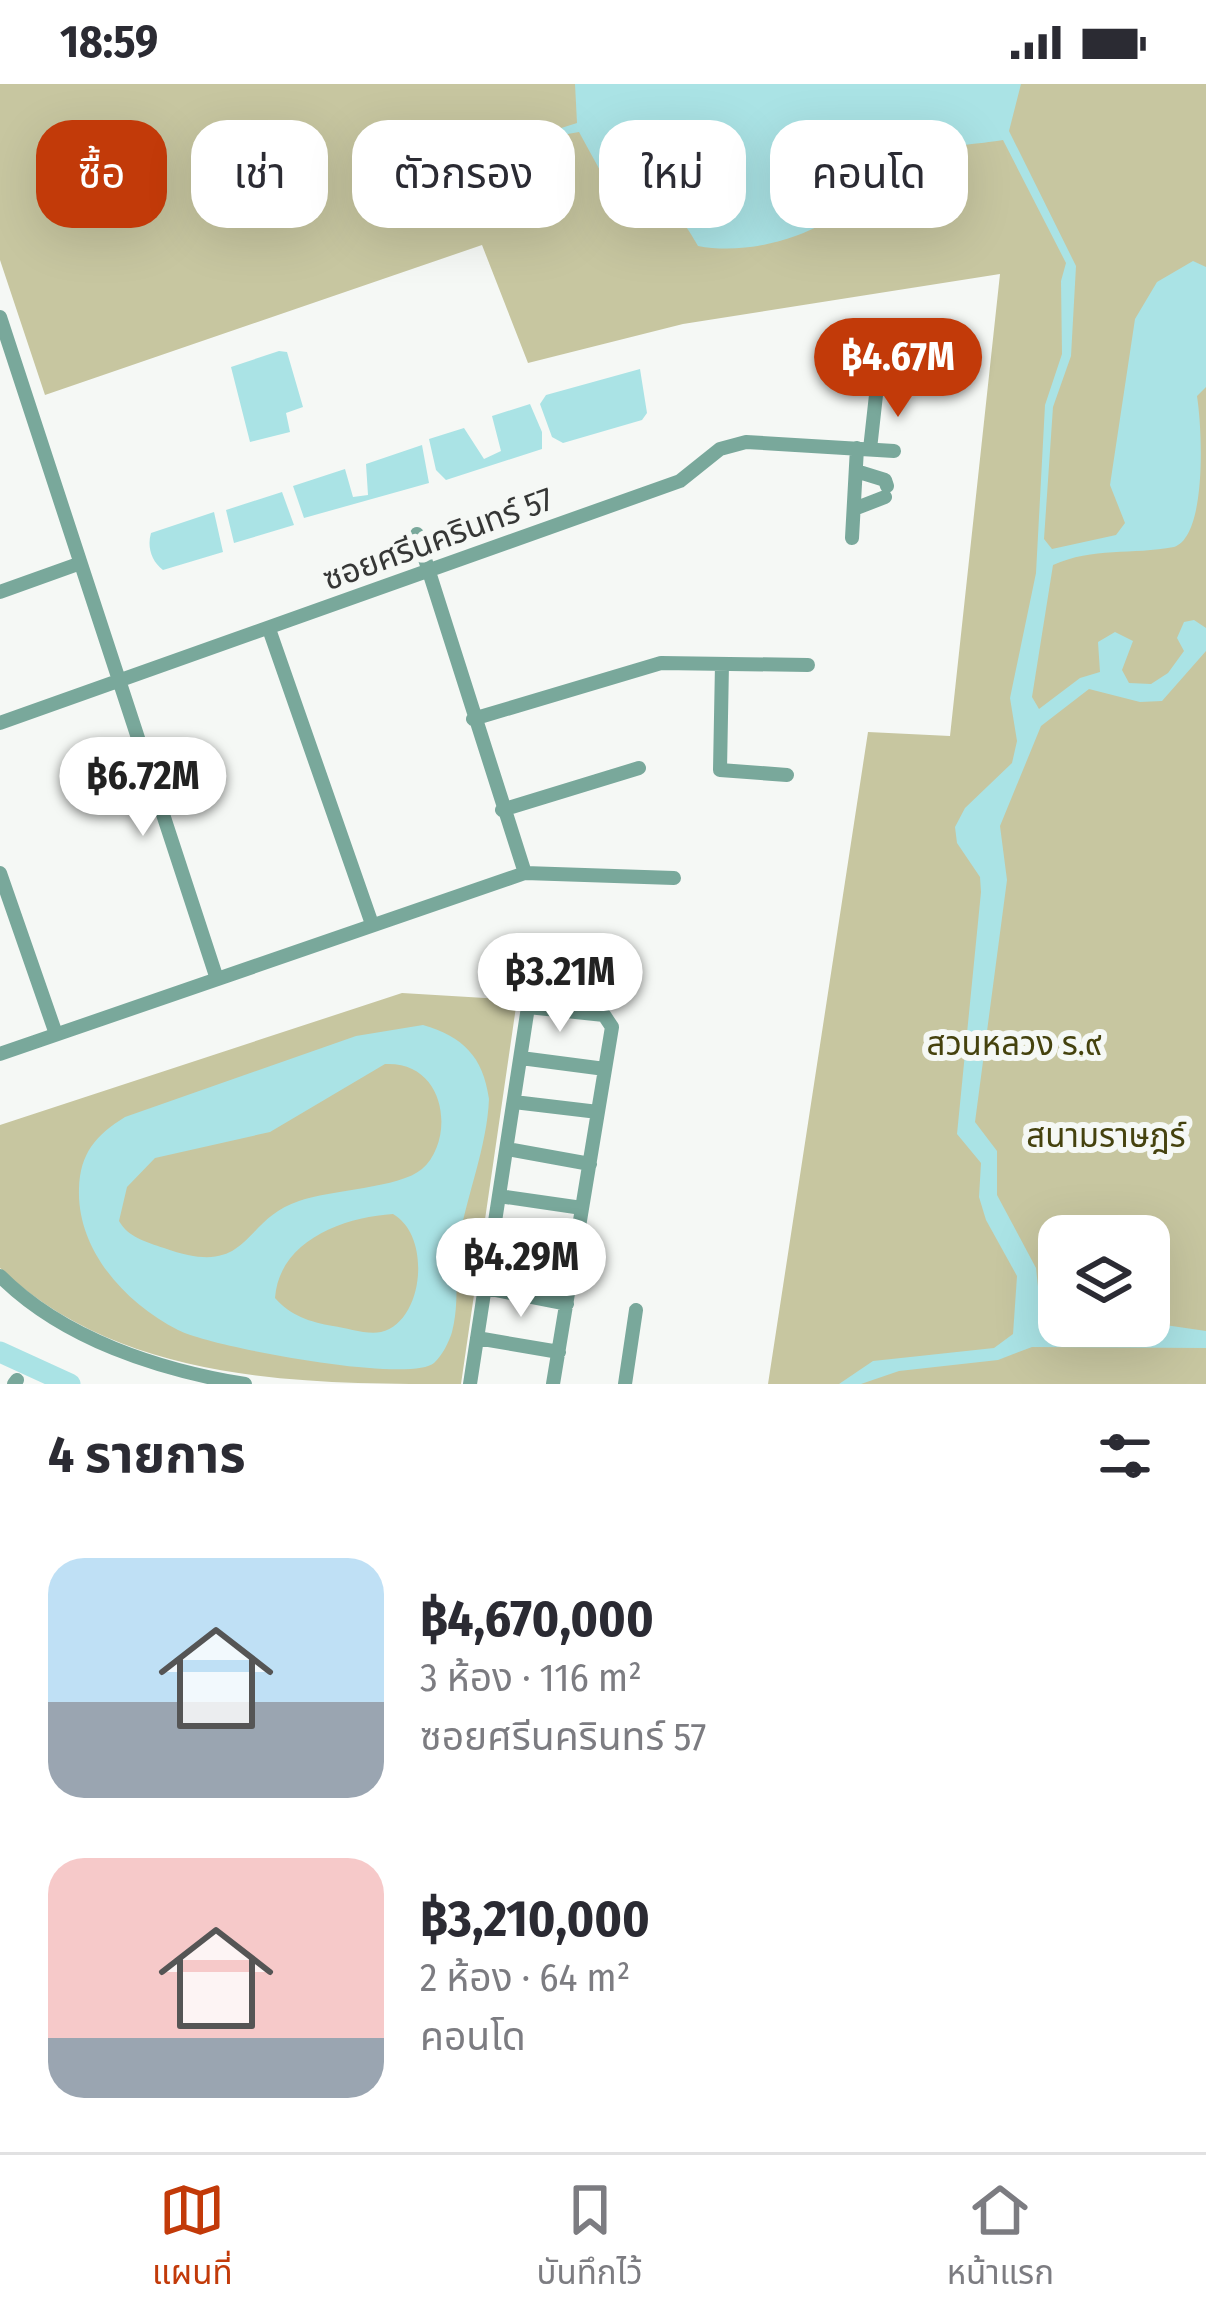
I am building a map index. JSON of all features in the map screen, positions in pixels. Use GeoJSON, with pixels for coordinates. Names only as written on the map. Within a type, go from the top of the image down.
{"type":"FeatureCollection","features":[{"type":"Feature","properties":{"kind":"street"},"geometry":{"type":"LineString","coordinates":[[0,317],[116,683],[217,979]]}},
{"type":"Feature","properties":{"kind":"street"},"geometry":{"type":"LineString","coordinates":[[852,538],[856,472],[877,386]]}},
{"type":"Feature","properties":{"kind":"street","name":"ซอยศรีนครินทร์ 57"},"geometry":{"type":"LineString","coordinates":[[0,723],[680,482],[720,449],[746,442],[894,451]]}},
{"type":"Feature","properties":{"kind":"street"},"geometry":{"type":"LineString","coordinates":[[854,508],[886,491],[885,479],[856,472]]}},
{"type":"Feature","properties":{"kind":"street"},"geometry":{"type":"LineString","coordinates":[[417,534],[525,873]]}},
{"type":"Feature","properties":{"kind":"street"},"geometry":{"type":"LineString","coordinates":[[0,592],[78,564]]}},
{"type":"Feature","properties":{"kind":"street"},"geometry":{"type":"LineString","coordinates":[[269,628],[372,924]]}},
{"type":"Feature","properties":{"kind":"street"},"geometry":{"type":"LineString","coordinates":[[473,718],[661,663],[808,665]]}},
{"type":"Feature","properties":{"kind":"street"},"geometry":{"type":"LineString","coordinates":[[722,664],[721,770],[787,776]]}},
{"type":"Feature","properties":{"kind":"street"},"geometry":{"type":"LineString","coordinates":[[502,810],[639,768]]}},
{"type":"Feature","properties":{"kind":"street"},"geometry":{"type":"LineString","coordinates":[[0,873],[56,1034]]}},
{"type":"Feature","properties":{"kind":"street"},"geometry":{"type":"LineString","coordinates":[[0,1054],[525,873],[674,878]]}},
{"type":"Feature","properties":{"kind":"street"},"geometry":{"type":"LineString","coordinates":[[470,1384],[529,1007],[604,1015],[612,1027],[553,1384]]}},
{"type":"Feature","properties":{"kind":"street"},"geometry":{"type":"LineString","coordinates":[[520,1058],[605,1069]]}},
{"type":"Feature","properties":{"kind":"street"},"geometry":{"type":"LineString","coordinates":[[514,1102],[598,1112]]}},
{"type":"Feature","properties":{"kind":"street"},"geometry":{"type":"LineString","coordinates":[[507,1149],[590,1164]]}},
{"type":"Feature","properties":{"kind":"street"},"geometry":{"type":"LineString","coordinates":[[500,1196],[582,1208]]}},
{"type":"Feature","properties":{"kind":"street"},"geometry":{"type":"LineString","coordinates":[[492,1242],[574,1258]]}},
{"type":"Feature","properties":{"kind":"street"},"geometry":{"type":"LineString","coordinates":[[0,1276],[59,1322],[122,1351],[203,1377],[245,1384]]}},
{"type":"Feature","properties":{"kind":"street"},"geometry":{"type":"LineString","coordinates":[[485,1288],[567,1304]]}},
{"type":"Feature","properties":{"kind":"street"},"geometry":{"type":"LineString","coordinates":[[625,1384],[636,1310]]}},
{"type":"Feature","properties":{"kind":"street"},"geometry":{"type":"LineString","coordinates":[[477,1338],[559,1352]]}},
{"type":"Feature","properties":{"kind":"green space","name":"สวนหลวง ร.๙"},"geometry":{"type":"Polygon","coordinates":[[[0,84],[1206,84],[1206,1384],[768,1384],[868,732],[950,736],[1000,274],[683,324],[528,363],[482,245],[45,395],[0,260],[0,84]]]}},
{"type":"Feature","properties":{"kind":"green space"},"geometry":{"type":"Polygon","coordinates":[[[402,993],[517,1000],[461,1384],[278,1378],[158,1356],[102,1335],[49,1306],[0,1268],[0,1125],[402,993]]]}},
{"type":"Feature","properties":{"kind":"water"},"geometry":{"type":"Polygon","coordinates":[[[575,84],[1021,84],[1009,131],[1076,266],[1071,356],[1053,407],[1044,539],[1052,549],[1116,535],[1125,523],[1110,485],[1135,319],[1157,282],[1193,261],[1206,267],[1206,387],[1197,396],[1201,458],[1192,525],[1174,547],[1083,556],[1053,565],[1032,697],[1039,709],[1080,678],[1100,672],[1098,642],[1115,632],[1133,641],[1122,670],[1129,683],[1151,684],[1168,673],[1184,651],[1177,638],[1184,622],[1194,620],[1206,628],[1206,651],[1162,701],[1140,702],[1089,689],[1041,726],[1000,826],[1007,880],[975,1122],[997,1151],[997,1195],[1036,1268],[1038,1347],[1170,1347],[1170,1326],[1206,1331],[1206,1348],[1032,1347],[998,1360],[899,1371],[861,1384],[839,1384],[873,1361],[994,1348],[1013,1334],[1017,1276],[986,1220],[979,1197],[981,1163],[957,1134],[981,892],[980,877],[957,843],[955,827],[965,808],[1012,763],[1017,741],[1010,698],[1036,573],[1045,405],[1062,354],[1061,281],[1066,263],[1003,140],[968,144],[968,120],[770,120],[770,228],[814,228],[780,241],[714,248],[698,246],[686,228],[746,228],[746,120],[599,120],[599,169],[579,132],[575,133],[575,84]]]}},
{"type":"Feature","properties":{"kind":"water"},"geometry":{"type":"Polygon","coordinates":[[[287,352],[303,407],[286,413],[290,432],[250,442],[231,367],[287,352]]]}},
{"type":"Feature","properties":{"kind":"water"},"geometry":{"type":"Polygon","coordinates":[[[640,369],[647,413],[642,420],[563,443],[552,437],[540,404],[546,395],[640,369]]]}},
{"type":"Feature","properties":{"kind":"water"},"geometry":{"type":"Polygon","coordinates":[[[530,404],[542,432],[542,449],[446,480],[436,470],[429,439],[464,428],[484,459],[501,451],[492,416],[530,404]]]}},
{"type":"Feature","properties":{"kind":"water"},"geometry":{"type":"Polygon","coordinates":[[[422,445],[429,483],[304,518],[293,486],[345,469],[353,497],[368,495],[366,464],[422,445]]]}},
{"type":"Feature","properties":{"kind":"water"},"geometry":{"type":"Polygon","coordinates":[[[282,492],[294,525],[234,543],[226,510],[282,492]]]}},
{"type":"Feature","properties":{"kind":"water"},"geometry":{"type":"Polygon","coordinates":[[[214,512],[223,552],[163,570],[151,553],[151,533],[214,512]]]}},
{"type":"Feature","properties":{"kind":"water"},"geometry":{"type":"Polygon","coordinates":[[[423,1025],[437,1030],[469,1050],[486,1084],[485,1135],[459,1241],[454,1321],[440,1357],[417,1368],[388,1369],[309,1361],[197,1337],[158,1319],[123,1290],[86,1233],[79,1189],[91,1146],[125,1117],[356,1036],[423,1025]],[[385,1064],[270,1132],[155,1158],[127,1187],[119,1221],[132,1235],[151,1244],[214,1257],[230,1252],[265,1221],[299,1201],[412,1175],[422,1169],[439,1140],[440,1105],[422,1075],[385,1064]],[[393,1214],[354,1220],[301,1247],[279,1278],[275,1298],[294,1314],[325,1324],[375,1333],[395,1325],[414,1296],[418,1258],[414,1240],[393,1214]]]}},
{"type":"Feature","properties":{"kind":"waterway"},"geometry":{"type":"LineString","coordinates":[[0,1352],[70,1384]]}},
{"type":"Feature","properties":{"kind":"park label","name":"สนามราษฎร์"},"geometry":{"type":"Point","coordinates":[1106,1136]}}]}
